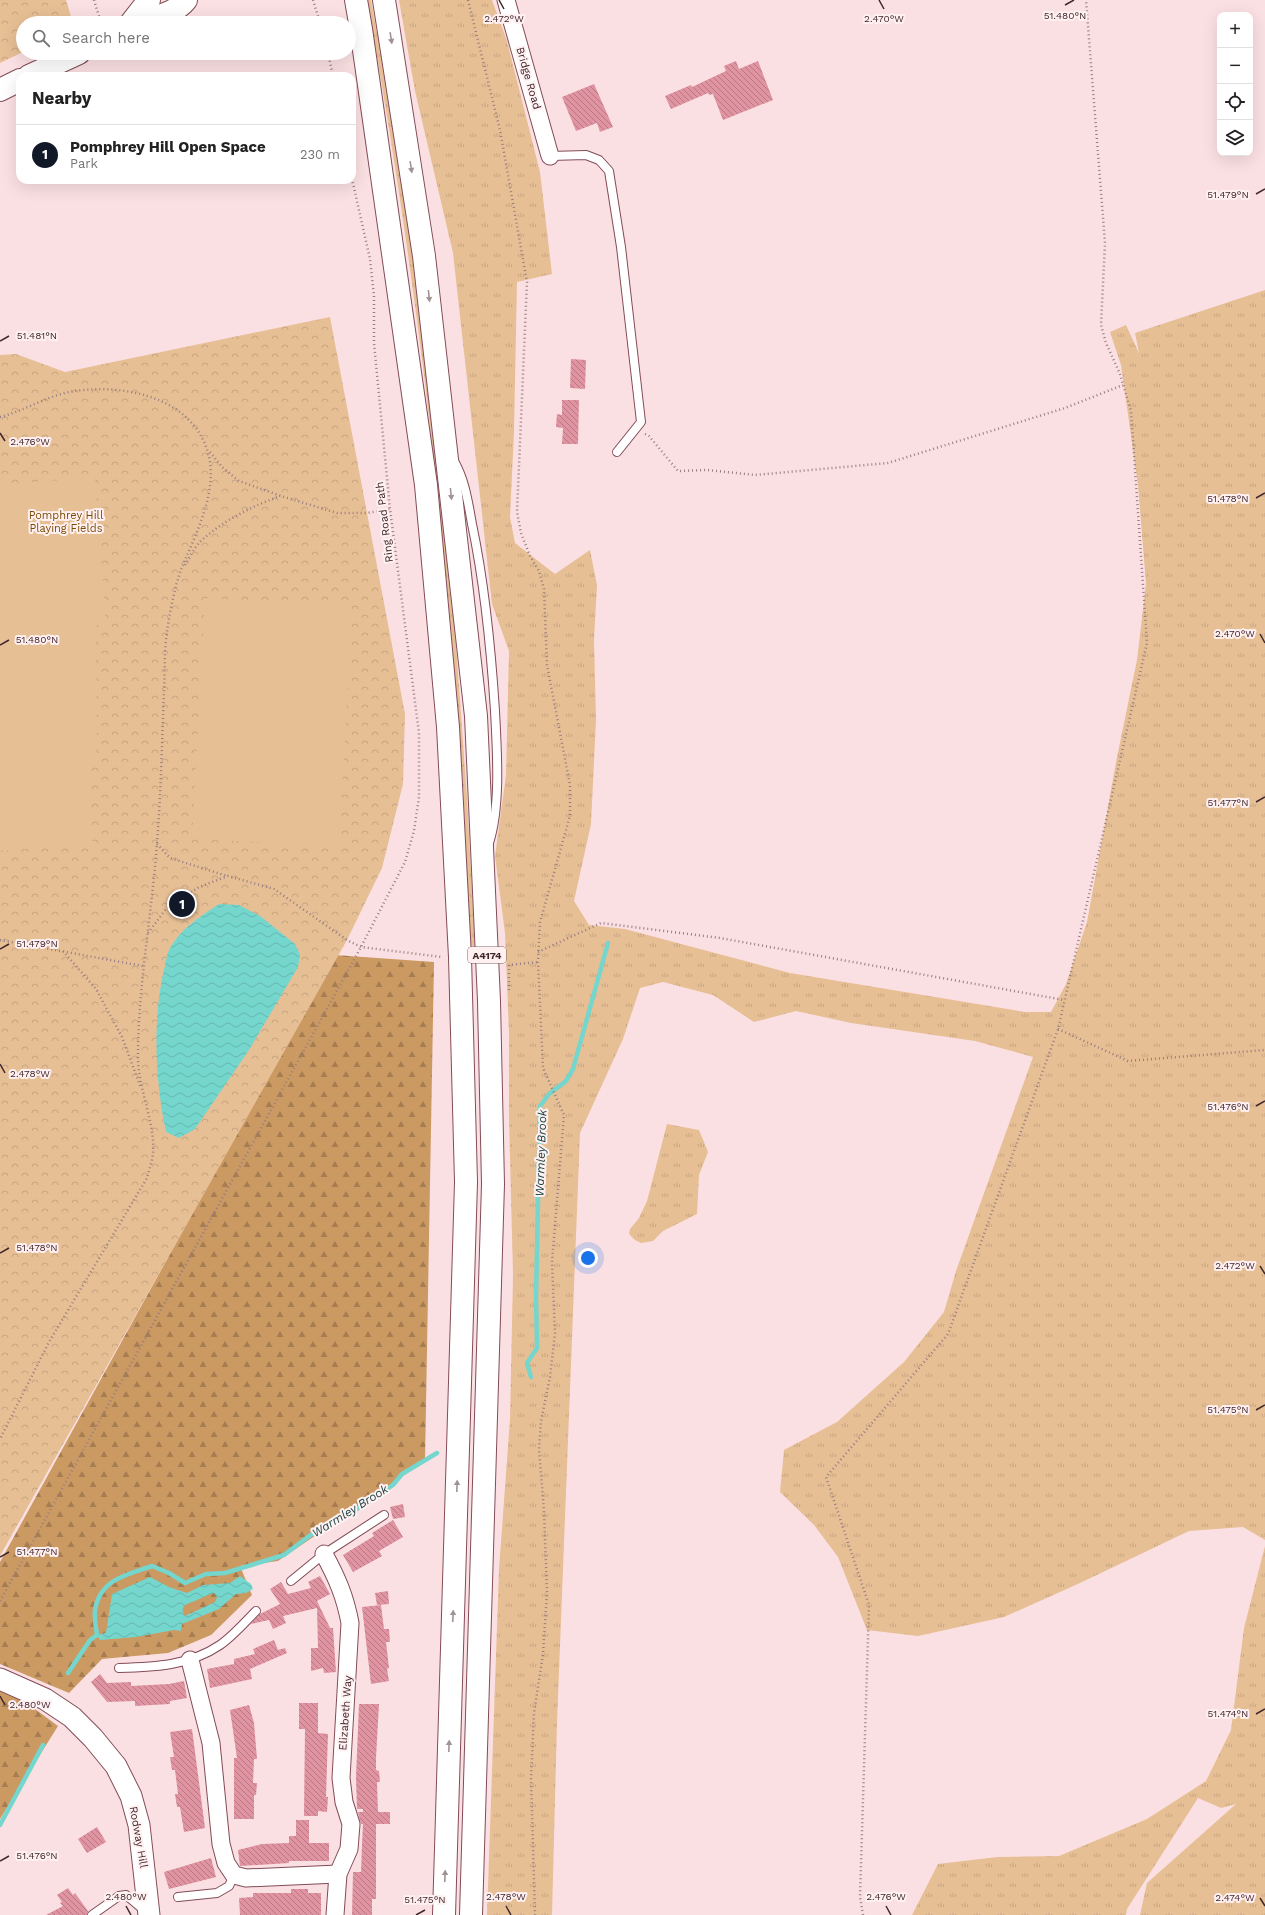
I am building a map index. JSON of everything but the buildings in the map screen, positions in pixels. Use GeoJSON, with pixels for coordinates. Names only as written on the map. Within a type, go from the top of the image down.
{"type":"FeatureCollection","features":[{"type":"Feature","properties":{"kind":"main road"},"geometry":{"type":"LineString","coordinates":[[136,16],[148,0]]}},
{"type":"Feature","properties":{"kind":"main road"},"geometry":{"type":"LineString","coordinates":[[159,16],[180,7],[186,0]]}},
{"type":"Feature","properties":{"kind":"main road","name":"A4174"},"geometry":{"type":"LineString","coordinates":[[356,0],[362,29],[426,485],[448,727],[460,957],[466,1182],[444,1915]]}},
{"type":"Feature","properties":{"kind":"main road","name":"A4174"},"geometry":{"type":"LineString","coordinates":[[384,0],[424,256],[476,716],[490,1002],[493,1184],[471,1915]]}},
{"type":"Feature","properties":{"kind":"main road"},"geometry":{"type":"LineString","coordinates":[[39,72],[64,60]]}},
{"type":"Feature","properties":{"kind":"main road"},"geometry":{"type":"LineString","coordinates":[[0,90],[16,82]]}},
{"type":"Feature","properties":{"kind":"street","name":"Bridge Road"},"geometry":{"type":"LineString","coordinates":[[506,0],[550,156]]}},
{"type":"Feature","properties":{"kind":"street","name":"Elizabeth Way"},"geometry":{"type":"LineString","coordinates":[[324,1554],[346,1599],[350,1622],[341,1778],[344,1802],[351,1824],[349,1849],[338,1874],[335,1915]]}},
{"type":"Feature","properties":{"kind":"street"},"geometry":{"type":"LineString","coordinates":[[190,1660],[211,1743],[221,1844],[226,1863],[234,1875],[246,1878],[338,1874]]}},
{"type":"Feature","properties":{"kind":"street","name":"Rodway Hill"},"geometry":{"type":"LineString","coordinates":[[0,1679],[45,1699],[72,1717],[93,1738],[116,1766],[131,1796],[139,1825],[149,1915]]}},
{"type":"Feature","properties":{"kind":"lane"},"geometry":{"type":"LineString","coordinates":[[550,156],[586,155],[599,160],[609,171],[637,379],[641,422],[637,429],[617,452]]}},
{"type":"Feature","properties":{"kind":"lane"},"geometry":{"type":"LineString","coordinates":[[291,1581],[324,1554],[384,1515]]}},
{"type":"Feature","properties":{"kind":"lane"},"geometry":{"type":"LineString","coordinates":[[119,1668],[161,1667],[190,1660],[220,1645],[256,1611]]}},
{"type":"Feature","properties":{"kind":"lane"},"geometry":{"type":"LineString","coordinates":[[178,1897],[217,1893],[229,1886],[234,1875]]}},
{"type":"Feature","properties":{"kind":"lane"},"geometry":{"type":"LineString","coordinates":[[92,1915],[119,1896],[126,1895],[149,1915]]}},
{"type":"Feature","properties":{"kind":"path"},"geometry":{"type":"LineString","coordinates":[[94,0],[99,16]]}},
{"type":"Feature","properties":{"kind":"path"},"geometry":{"type":"LineString","coordinates":[[313,0],[318,16]]}},
{"type":"Feature","properties":{"kind":"path"},"geometry":{"type":"LineString","coordinates":[[468,0],[500,130],[526,282],[517,512],[521,533],[530,556],[539,571],[544,589],[547,665],[570,785],[570,816],[540,922],[538,952],[543,1068],[564,1115],[552,1262],[555,1333],[550,1377],[541,1421],[539,1449],[548,1593],[543,1654],[534,1713],[531,1779],[535,1915]]}},
{"type":"Feature","properties":{"kind":"path"},"geometry":{"type":"LineString","coordinates":[[863,1915],[860,1897],[869,1605],[826,1477],[948,1334],[1058,1029],[1147,643],[1132,411],[1106,343],[1101,325],[1105,243],[1086,0]]}},
{"type":"Feature","properties":{"kind":"path"},"geometry":{"type":"LineString","coordinates":[[330,60],[332,72]]}},
{"type":"Feature","properties":{"kind":"path","name":"Ring Road Path"},"geometry":{"type":"LineString","coordinates":[[0,1601],[361,947],[405,862],[414,830],[419,797],[419,733],[390,509],[374,343],[374,296],[370,259],[353,184]]}},
{"type":"Feature","properties":{"kind":"path"},"geometry":{"type":"LineString","coordinates":[[637,429],[649,436],[678,471],[707,470],[756,475],[888,464],[1065,408],[1123,385]]}},
{"type":"Feature","properties":{"kind":"path"},"geometry":{"type":"LineString","coordinates":[[0,417],[68,392],[98,389],[137,393],[159,400],[180,413],[198,430],[209,452],[222,467],[239,481],[281,496],[337,513],[367,514],[390,509]]}},
{"type":"Feature","properties":{"kind":"path"},"geometry":{"type":"LineString","coordinates":[[0,1439],[49,1342],[147,1178],[153,1154],[151,1130],[143,1094],[138,1060],[143,966],[157,843],[167,632],[180,572],[196,536],[206,508],[211,477],[209,452]]}},
{"type":"Feature","properties":{"kind":"path"},"geometry":{"type":"LineString","coordinates":[[180,572],[201,540],[242,513],[261,503],[281,496]]}},
{"type":"Feature","properties":{"kind":"path"},"geometry":{"type":"LineString","coordinates":[[157,843],[170,858],[274,889],[347,940],[361,947]]}},
{"type":"Feature","properties":{"kind":"path"},"geometry":{"type":"LineString","coordinates":[[147,934],[166,909],[200,887],[228,876]]}},
{"type":"Feature","properties":{"kind":"path"},"geometry":{"type":"LineString","coordinates":[[538,952],[601,923],[720,938],[1064,1000]]}},
{"type":"Feature","properties":{"kind":"path"},"geometry":{"type":"LineString","coordinates":[[0,940],[143,966]]}},
{"type":"Feature","properties":{"kind":"path"},"geometry":{"type":"LineString","coordinates":[[63,951],[96,989],[122,1037],[143,1094]]}},
{"type":"Feature","properties":{"kind":"path"},"geometry":{"type":"LineString","coordinates":[[509,965],[538,962]]}},
{"type":"Feature","properties":{"kind":"path"},"geometry":{"type":"LineString","coordinates":[[1058,1029],[1128,1061],[1265,1050]]}},
{"type":"Feature","properties":{"kind":"green space"},"geometry":{"type":"Polygon","coordinates":[[[0,0],[66,0],[71,16],[16,16],[16,55],[0,63],[0,0]]]}},
{"type":"Feature","properties":{"kind":"green space"},"geometry":{"type":"Polygon","coordinates":[[[367,0],[371,0],[383,65],[423,321],[454,617],[467,798],[475,946],[469,946],[463,784],[456,685],[426,390],[399,195],[367,0]]]}},
{"type":"Feature","properties":{"kind":"green space"},"geometry":{"type":"Polygon","coordinates":[[[399,0],[492,0],[507,41],[540,172],[552,274],[517,282],[514,432],[510,517],[515,543],[555,574],[590,550],[597,585],[594,639],[596,720],[591,824],[574,901],[589,925],[625,929],[790,973],[1025,1012],[1051,1012],[1066,984],[1087,922],[1117,757],[1137,660],[1146,584],[1138,485],[1121,365],[1110,332],[1126,325],[1139,353],[1135,333],[1265,290],[1265,1540],[1243,1527],[1189,1531],[1080,1583],[1004,1617],[918,1636],[867,1630],[838,1557],[814,1525],[780,1492],[784,1450],[837,1422],[904,1362],[944,1312],[956,1271],[1033,1057],[975,1041],[851,1023],[796,1011],[754,1022],[713,995],[663,982],[640,988],[623,1039],[580,1133],[557,1723],[552,1915],[487,1915],[499,1569],[510,1419],[513,1275],[509,1118],[509,1033],[505,933],[495,856],[506,775],[509,651],[492,604],[453,253],[415,91],[399,0]]]}},
{"type":"Feature","properties":{"kind":"green space"},"geometry":{"type":"Polygon","coordinates":[[[330,317],[405,714],[403,784],[382,868],[347,940],[0,1556],[0,355],[16,354],[65,372],[330,317]]]}},
{"type":"Feature","properties":{"kind":"green space","name":"Pomphrey Hill Playing Fields"},"geometry":{"type":"Polygon","coordinates":[[[95,478],[106,624],[96,625],[97,744],[88,788],[93,843],[0,851],[0,484],[95,478]]]}},
{"type":"Feature","properties":{"kind":"green space"},"geometry":{"type":"Polygon","coordinates":[[[205,598],[352,606],[339,846],[192,839],[205,598]]]}},
{"type":"Feature","properties":{"kind":"green space"},"geometry":{"type":"Polygon","coordinates":[[[335,955],[434,962],[425,1461],[278,1561],[240,1566],[252,1595],[211,1635],[168,1653],[102,1659],[69,1693],[0,1664],[0,1562],[335,955]]]}},
{"type":"Feature","properties":{"kind":"green space"},"geometry":{"type":"Polygon","coordinates":[[[667,1124],[699,1130],[708,1152],[699,1175],[697,1214],[663,1231],[653,1241],[641,1243],[629,1234],[630,1229],[639,1218],[647,1201],[667,1124]]]}},
{"type":"Feature","properties":{"kind":"green space"},"geometry":{"type":"Polygon","coordinates":[[[1265,1546],[1265,1915],[1140,1915],[1147,1883],[1236,1804],[1221,1808],[1198,1798],[1127,1909],[1126,1915],[912,1915],[938,1864],[997,1857],[1059,1856],[1147,1819],[1206,1781],[1231,1730],[1244,1628],[1265,1546]]]}},
{"type":"Feature","properties":{"kind":"green space"},"geometry":{"type":"Polygon","coordinates":[[[0,1690],[16,1695],[58,1726],[0,1819],[0,1690]]]}},
{"type":"Feature","properties":{"kind":"water"},"geometry":{"type":"Polygon","coordinates":[[[219,904],[239,905],[260,916],[295,944],[300,955],[298,967],[249,1050],[195,1129],[179,1138],[166,1132],[159,1092],[156,1049],[158,1006],[161,985],[167,954],[174,941],[192,923],[219,904]]]}},
{"type":"Feature","properties":{"kind":"water"},"geometry":{"type":"Polygon","coordinates":[[[240,1576],[251,1584],[253,1589],[246,1593],[236,1594],[219,1609],[182,1624],[181,1631],[174,1630],[136,1637],[100,1640],[97,1635],[106,1633],[112,1594],[150,1577],[169,1587],[187,1593],[203,1585],[230,1583],[240,1576]],[[214,1593],[186,1604],[183,1608],[183,1613],[185,1616],[215,1602],[217,1597],[214,1593]]]}},
{"type":"Feature","properties":{"kind":"waterway","name":"Warmley Brook"},"geometry":{"type":"LineString","coordinates":[[531,1377],[527,1363],[537,1348],[536,1297],[540,1106],[549,1094],[566,1081],[573,1069],[608,943]]}},
{"type":"Feature","properties":{"kind":"waterway","name":"Warmley Brook"},"geometry":{"type":"LineString","coordinates":[[68,1673],[90,1640],[97,1635],[95,1610],[98,1600],[102,1591],[116,1580],[152,1566],[169,1573],[185,1583],[206,1574],[225,1573],[284,1555],[324,1525],[345,1517],[393,1485],[402,1474],[437,1453]]}},
{"type":"Feature","properties":{"kind":"waterway","name":"Warmley Brook"},"geometry":{"type":"LineString","coordinates":[[0,1825],[43,1745]]}},
{"type":"Feature","properties":{"kind":"place","name":"Pomphrey Hill Open Space"},"geometry":{"type":"Point","coordinates":[182,904]}}]}
